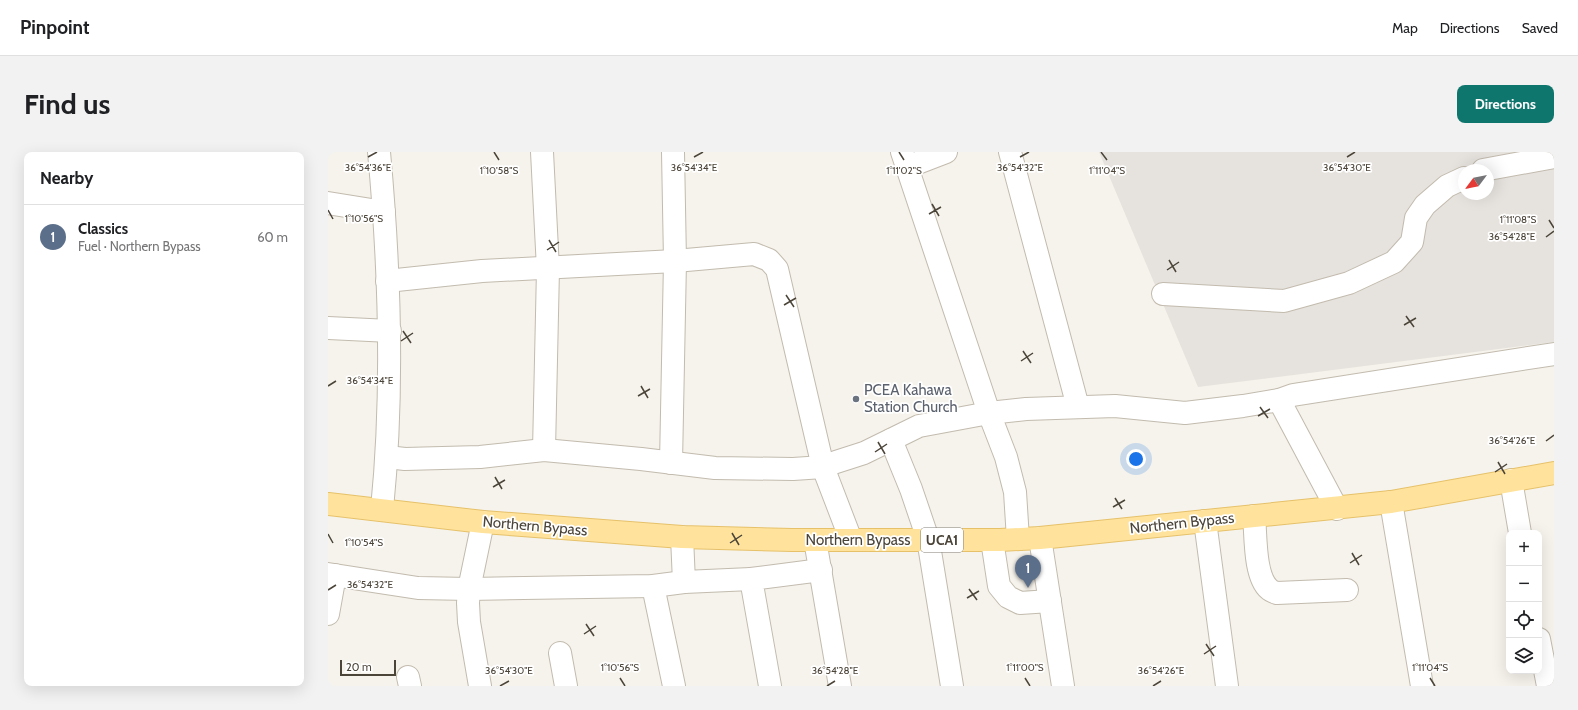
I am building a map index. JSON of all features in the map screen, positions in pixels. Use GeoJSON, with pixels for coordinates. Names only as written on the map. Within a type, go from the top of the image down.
{"type":"FeatureCollection","features":[{"type":"Feature","properties":{"kind":"main road","name":"Northern Bypass"},"geometry":{"type":"LineString","coordinates":[[328,504],[382,509],[483,522],[682,537],[815,540],[992,540],[1040,538],[1337,509],[1391,502],[1554,473]]}},
{"type":"Feature","properties":{"kind":"street"},"geometry":{"type":"LineString","coordinates":[[379,152],[384,212],[390,331],[387,457],[382,509]]}},
{"type":"Feature","properties":{"kind":"street"},"geometry":{"type":"LineString","coordinates":[[542,152],[548,269],[544,450]]}},
{"type":"Feature","properties":{"kind":"street"},"geometry":{"type":"LineString","coordinates":[[671,463],[675,261],[673,152]]}},
{"type":"Feature","properties":{"kind":"street"},"geometry":{"type":"LineString","coordinates":[[946,152],[904,159],[989,413],[1006,457],[1015,492],[1018,539]]}},
{"type":"Feature","properties":{"kind":"street"},"geometry":{"type":"LineString","coordinates":[[1010,152],[1078,407]]}},
{"type":"Feature","properties":{"kind":"street"},"geometry":{"type":"LineString","coordinates":[[1494,165],[1508,158],[1554,157]]}},
{"type":"Feature","properties":{"kind":"street"},"geometry":{"type":"LineString","coordinates":[[1163,294],[1284,301],[1349,283],[1394,262],[1412,242],[1416,218],[1425,205],[1446,186],[1458,181]]}},
{"type":"Feature","properties":{"kind":"street"},"geometry":{"type":"LineString","coordinates":[[328,203],[384,212]]}},
{"type":"Feature","properties":{"kind":"street"},"geometry":{"type":"LineString","coordinates":[[387,281],[482,271],[548,269],[675,261],[754,254],[769,260],[777,269],[822,466],[851,540]]}},
{"type":"Feature","properties":{"kind":"street"},"geometry":{"type":"LineString","coordinates":[[328,328],[390,331]]}},
{"type":"Feature","properties":{"kind":"street"},"geometry":{"type":"LineString","coordinates":[[387,457],[480,457],[544,450],[641,459],[715,468],[793,469],[822,466],[864,453],[919,426],[989,413],[1026,409],[1115,406],[1185,413],[1243,406],[1280,400],[1293,394],[1554,354]]}},
{"type":"Feature","properties":{"kind":"street"},"geometry":{"type":"LineString","coordinates":[[1280,400],[1337,509]]}},
{"type":"Feature","properties":{"kind":"street"},"geometry":{"type":"LineString","coordinates":[[891,440],[911,489],[928,540],[952,686]]}},
{"type":"Feature","properties":{"kind":"street"},"geometry":{"type":"LineString","coordinates":[[1510,480],[1519,530]]}},
{"type":"Feature","properties":{"kind":"street"},"geometry":{"type":"LineString","coordinates":[[1391,502],[1422,686]]}},
{"type":"Feature","properties":{"kind":"street"},"geometry":{"type":"LineString","coordinates":[[1254,516],[1259,568],[1268,589],[1277,594],[1347,590]]}},
{"type":"Feature","properties":{"kind":"street"},"geometry":{"type":"LineString","coordinates":[[1205,521],[1227,686]]}},
{"type":"Feature","properties":{"kind":"street"},"geometry":{"type":"LineString","coordinates":[[480,686],[469,622],[469,589],[483,522]]}},
{"type":"Feature","properties":{"kind":"street"},"geometry":{"type":"LineString","coordinates":[[682,537],[684,582]]}},
{"type":"Feature","properties":{"kind":"street"},"geometry":{"type":"LineString","coordinates":[[1040,538],[1063,686]]}},
{"type":"Feature","properties":{"kind":"street"},"geometry":{"type":"LineString","coordinates":[[815,540],[840,686]]}},
{"type":"Feature","properties":{"kind":"street"},"geometry":{"type":"LineString","coordinates":[[992,540],[999,586],[1008,597],[1020,603],[1050,601]]}},
{"type":"Feature","properties":{"kind":"street"},"geometry":{"type":"LineString","coordinates":[[328,614],[332,575],[418,588],[469,589],[653,586],[684,582],[751,578],[821,570]]}},
{"type":"Feature","properties":{"kind":"street"},"geometry":{"type":"LineString","coordinates":[[751,578],[770,686]]}},
{"type":"Feature","properties":{"kind":"street"},"geometry":{"type":"LineString","coordinates":[[653,586],[674,686]]}},
{"type":"Feature","properties":{"kind":"street"},"geometry":{"type":"LineString","coordinates":[[560,653],[566,686]]}},
{"type":"Feature","properties":{"kind":"street"},"geometry":{"type":"LineString","coordinates":[[1542,655],[1548,686]]}},
{"type":"Feature","properties":{"kind":"shaded area"},"geometry":{"type":"Polygon","coordinates":[[[1099,152],[1554,152],[1554,342],[1198,387],[1099,152]]]}},
{"type":"Feature","properties":{"kind":"place","name":"PCEA Kahawa Station Church"},"geometry":{"type":"Point","coordinates":[856,399]}},
{"type":"Feature","properties":{"kind":"place","name":"Classics"},"geometry":{"type":"Point","coordinates":[1028,588]}}]}
